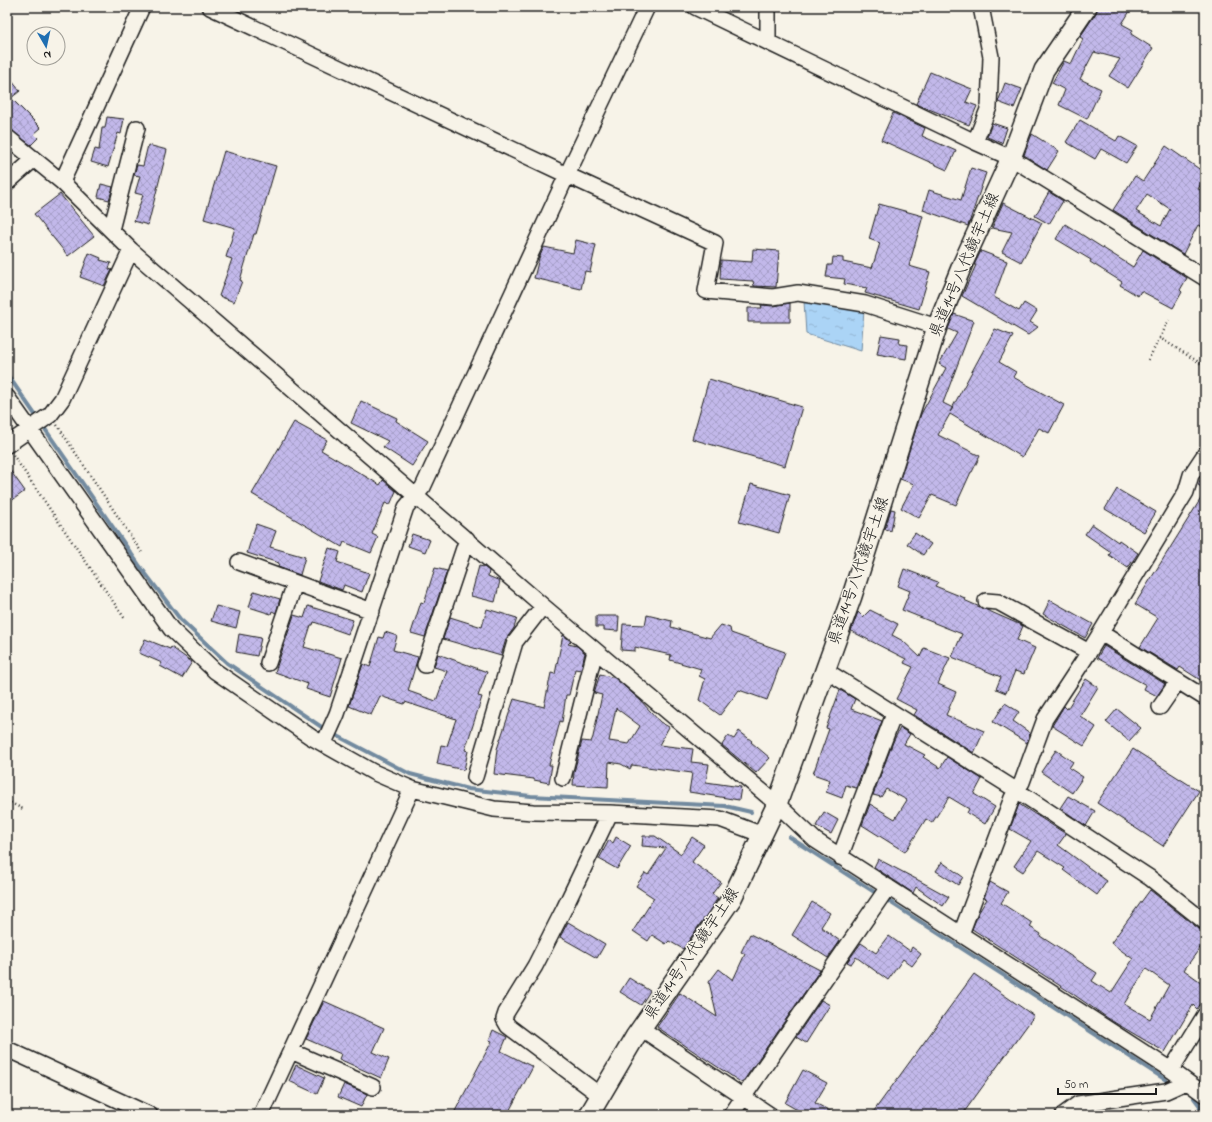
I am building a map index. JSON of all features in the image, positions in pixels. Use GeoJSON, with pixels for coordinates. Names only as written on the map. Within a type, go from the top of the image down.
{"type":"FeatureCollection","features":[{"type":"Feature","properties":{"kind":"main road","name":"県道14号八代鏡宇土線"},"geometry":{"type":"LineString","coordinates":[[589,1115],[642,1028],[732,898],[777,804],[859,574],[937,328],[963,263],[1011,158],[1044,70],[1087,7]]}},
{"type":"Feature","properties":{"kind":"street"},"geometry":{"type":"LineString","coordinates":[[62,182],[142,7]]}},
{"type":"Feature","properties":{"kind":"street"},"geometry":{"type":"LineString","coordinates":[[210,7],[715,243],[706,291],[773,297],[798,293],[866,304],[937,328]]}},
{"type":"Feature","properties":{"kind":"street"},"geometry":{"type":"LineString","coordinates":[[327,738],[336,717],[406,507],[423,487],[567,175],[647,7]]}},
{"type":"Feature","properties":{"kind":"street"},"geometry":{"type":"LineString","coordinates":[[695,7],[1011,158],[1205,278]]}},
{"type":"Feature","properties":{"kind":"street"},"geometry":{"type":"LineString","coordinates":[[768,7],[768,41]]}},
{"type":"Feature","properties":{"kind":"street"},"geometry":{"type":"LineString","coordinates":[[975,142],[989,107],[991,72],[991,58],[981,7]]}},
{"type":"Feature","properties":{"kind":"street"},"geometry":{"type":"LineString","coordinates":[[111,230],[137,128]]}},
{"type":"Feature","properties":{"kind":"street"},"geometry":{"type":"LineString","coordinates":[[7,137],[62,182],[131,250],[414,496],[467,539],[595,651],[777,804],[815,840],[887,889],[962,934],[1171,1070],[1205,1094]]}},
{"type":"Feature","properties":{"kind":"street"},"geometry":{"type":"LineString","coordinates":[[7,183],[34,159]]}},
{"type":"Feature","properties":{"kind":"street"},"geometry":{"type":"LineString","coordinates":[[9,449],[41,421],[62,399],[131,250]]}},
{"type":"Feature","properties":{"kind":"street"},"geometry":{"type":"LineString","coordinates":[[7,397],[41,421],[171,629],[215,671],[311,737],[327,738],[373,772],[412,789],[494,809],[533,812],[610,813],[720,819],[763,835]]}},
{"type":"Feature","properties":{"kind":"street"},"geometry":{"type":"LineString","coordinates":[[962,934],[1016,790],[1022,782],[1045,719],[1101,633],[1186,492],[1191,475],[1205,454]]}},
{"type":"Feature","properties":{"kind":"street"},"geometry":{"type":"LineString","coordinates":[[426,665],[467,539]]}},
{"type":"Feature","properties":{"kind":"street"},"geometry":{"type":"LineString","coordinates":[[239,562],[372,611]]}},
{"type":"Feature","properties":{"kind":"street"},"geometry":{"type":"LineString","coordinates":[[268,663],[295,583]]}},
{"type":"Feature","properties":{"kind":"street"},"geometry":{"type":"LineString","coordinates":[[986,601],[998,602],[1089,652]]}},
{"type":"Feature","properties":{"kind":"street"},"geometry":{"type":"LineString","coordinates":[[475,777],[515,642],[543,606]]}},
{"type":"Feature","properties":{"kind":"street"},"geometry":{"type":"LineString","coordinates":[[1101,633],[1205,698]]}},
{"type":"Feature","properties":{"kind":"street"},"geometry":{"type":"LineString","coordinates":[[563,778],[595,651]]}},
{"type":"Feature","properties":{"kind":"street"},"geometry":{"type":"LineString","coordinates":[[825,670],[1016,790],[1150,878],[1205,922]]}},
{"type":"Feature","properties":{"kind":"street"},"geometry":{"type":"LineString","coordinates":[[1160,707],[1178,681]]}},
{"type":"Feature","properties":{"kind":"street"},"geometry":{"type":"LineString","coordinates":[[840,857],[894,714]]}},
{"type":"Feature","properties":{"kind":"street"},"geometry":{"type":"LineString","coordinates":[[261,1115],[412,789]]}},
{"type":"Feature","properties":{"kind":"street"},"geometry":{"type":"LineString","coordinates":[[601,1096],[508,1026],[504,1019],[564,909],[610,813]]}},
{"type":"Feature","properties":{"kind":"street"},"geometry":{"type":"LineString","coordinates":[[732,1115],[887,889]]}},
{"type":"Feature","properties":{"kind":"street"},"geometry":{"type":"LineString","coordinates":[[1171,1070],[1205,1015]]}},
{"type":"Feature","properties":{"kind":"street"},"geometry":{"type":"LineString","coordinates":[[642,1028],[770,1115]]}},
{"type":"Feature","properties":{"kind":"street"},"geometry":{"type":"LineString","coordinates":[[7,1049],[150,1115]]}},
{"type":"Feature","properties":{"kind":"street"},"geometry":{"type":"LineString","coordinates":[[291,1050],[373,1087]]}},
{"type":"Feature","properties":{"kind":"street"},"geometry":{"type":"LineString","coordinates":[[1063,1115],[1078,1104],[1166,1091],[1186,1082]]}},
{"type":"Feature","properties":{"kind":"path"},"geometry":{"type":"LineString","coordinates":[[1148,360],[1169,320]]}},
{"type":"Feature","properties":{"kind":"path"},"geometry":{"type":"LineString","coordinates":[[1160,338],[1205,366]]}},
{"type":"Feature","properties":{"kind":"path"},"geometry":{"type":"LineString","coordinates":[[41,421],[142,553]]}},
{"type":"Feature","properties":{"kind":"path"},"geometry":{"type":"LineString","coordinates":[[9,449],[125,619]]}},
{"type":"Feature","properties":{"kind":"path"},"geometry":{"type":"LineString","coordinates":[[7,801],[23,809]]}},
{"type":"Feature","properties":{"kind":"water"},"geometry":{"type":"Polygon","coordinates":[[[804,301],[864,310],[861,351],[806,334],[804,301]]]}},
{"type":"Feature","properties":{"kind":"building"},"geometry":{"type":"Polygon","coordinates":[[[1098,7],[1123,7],[1130,11],[1122,24],[1133,30],[1131,34],[1153,48],[1128,88],[1109,76],[1120,59],[1094,52],[1080,79],[1101,89],[1087,119],[1059,105],[1065,90],[1052,83],[1064,61],[1071,64],[1083,39],[1080,37],[1096,13],[1098,7]]]}},
{"type":"Feature","properties":{"kind":"building"},"geometry":{"type":"Polygon","coordinates":[[[930,72],[972,89],[966,102],[977,106],[969,125],[916,104],[930,72]]]}},
{"type":"Feature","properties":{"kind":"building"},"geometry":{"type":"Polygon","coordinates":[[[7,75],[20,91],[11,98],[41,128],[34,134],[38,138],[31,145],[7,128],[7,75]]]}},
{"type":"Feature","properties":{"kind":"building"},"geometry":{"type":"Polygon","coordinates":[[[1005,83],[1022,89],[1014,108],[998,102],[1005,83]]]}},
{"type":"Feature","properties":{"kind":"building"},"geometry":{"type":"Polygon","coordinates":[[[893,113],[925,128],[922,136],[956,151],[947,170],[881,140],[893,113]]]}},
{"type":"Feature","properties":{"kind":"building"},"geometry":{"type":"Polygon","coordinates":[[[107,117],[124,119],[121,134],[118,133],[108,167],[91,162],[95,149],[99,150],[102,128],[105,128],[107,117]]]}},
{"type":"Feature","properties":{"kind":"building"},"geometry":{"type":"Polygon","coordinates":[[[1080,120],[1116,141],[1119,136],[1137,146],[1126,163],[1101,149],[1095,159],[1066,142],[1080,120]]]}},
{"type":"Feature","properties":{"kind":"building"},"geometry":{"type":"Polygon","coordinates":[[[992,123],[1007,128],[1002,143],[987,137],[992,123]]]}},
{"type":"Feature","properties":{"kind":"building"},"geometry":{"type":"Polygon","coordinates":[[[1032,134],[1059,151],[1047,170],[1024,155],[1032,134]]]}},
{"type":"Feature","properties":{"kind":"building"},"geometry":{"type":"Polygon","coordinates":[[[148,145],[167,150],[148,225],[134,221],[143,195],[135,193],[140,176],[134,175],[137,165],[143,166],[148,145]]]}},
{"type":"Feature","properties":{"kind":"building"},"geometry":{"type":"Polygon","coordinates":[[[1166,146],[1205,173],[1205,177],[1198,189],[1205,192],[1205,228],[1198,225],[1183,254],[1113,210],[1135,176],[1143,181],[1166,146]],[[1147,194],[1136,211],[1161,226],[1170,209],[1147,194]]]}},
{"type":"Feature","properties":{"kind":"building"},"geometry":{"type":"Polygon","coordinates":[[[224,151],[276,166],[256,234],[254,234],[240,280],[242,281],[234,302],[219,296],[232,259],[226,257],[235,228],[204,219],[224,151]]]}},
{"type":"Feature","properties":{"kind":"building"},"geometry":{"type":"Polygon","coordinates":[[[971,168],[986,173],[968,226],[923,210],[929,190],[961,200],[971,168]]]}},
{"type":"Feature","properties":{"kind":"building"},"geometry":{"type":"Polygon","coordinates":[[[101,184],[113,187],[109,200],[98,197],[101,184]]]}},
{"type":"Feature","properties":{"kind":"building"},"geometry":{"type":"Polygon","coordinates":[[[1049,192],[1063,201],[1049,224],[1035,216],[1049,192]]]}},
{"type":"Feature","properties":{"kind":"building"},"geometry":{"type":"Polygon","coordinates":[[[60,194],[94,236],[68,256],[34,214],[60,194]]]}},
{"type":"Feature","properties":{"kind":"building"},"geometry":{"type":"Polygon","coordinates":[[[1003,203],[1042,223],[1021,262],[1002,252],[1012,232],[992,228],[1003,203]]]}},
{"type":"Feature","properties":{"kind":"building"},"geometry":{"type":"Polygon","coordinates":[[[879,204],[923,216],[909,266],[930,272],[919,309],[865,293],[867,288],[844,284],[845,279],[826,277],[828,265],[832,265],[833,257],[843,258],[843,262],[872,268],[880,243],[869,239],[879,204]]]}},
{"type":"Feature","properties":{"kind":"building"},"geometry":{"type":"Polygon","coordinates":[[[1065,224],[1133,267],[1143,250],[1187,278],[1180,290],[1182,292],[1173,308],[1141,291],[1138,296],[1120,285],[1122,282],[1090,262],[1091,260],[1056,239],[1065,224]]]}},
{"type":"Feature","properties":{"kind":"building"},"geometry":{"type":"Polygon","coordinates":[[[576,240],[596,245],[590,272],[585,271],[581,289],[534,278],[539,258],[544,247],[573,253],[576,240]]]}},
{"type":"Feature","properties":{"kind":"building"},"geometry":{"type":"Polygon","coordinates":[[[753,249],[779,251],[776,287],[754,286],[753,281],[720,279],[721,260],[752,262],[753,249]]]}},
{"type":"Feature","properties":{"kind":"building"},"geometry":{"type":"Polygon","coordinates":[[[981,251],[1007,261],[994,297],[1019,311],[1024,303],[1037,311],[1030,322],[1038,327],[1028,335],[962,296],[981,251]]]}},
{"type":"Feature","properties":{"kind":"building"},"geometry":{"type":"Polygon","coordinates":[[[89,253],[101,258],[100,260],[111,263],[109,269],[112,270],[104,286],[80,277],[89,253]]]}},
{"type":"Feature","properties":{"kind":"building"},"geometry":{"type":"Polygon","coordinates":[[[790,303],[790,322],[748,322],[748,308],[762,308],[761,305],[774,306],[790,303]]]}},
{"type":"Feature","properties":{"kind":"building"},"geometry":{"type":"Polygon","coordinates":[[[954,314],[974,321],[943,403],[952,408],[995,329],[1013,336],[999,362],[1016,372],[1013,377],[1064,405],[1049,433],[1039,428],[1022,457],[950,414],[938,435],[980,456],[956,505],[932,495],[919,518],[901,508],[914,484],[900,479],[921,414],[946,368],[939,364],[957,333],[948,329],[954,314]]]}},
{"type":"Feature","properties":{"kind":"building"},"geometry":{"type":"Polygon","coordinates":[[[881,335],[900,338],[899,344],[908,345],[906,359],[877,354],[881,335]]]}},
{"type":"Feature","properties":{"kind":"building"},"geometry":{"type":"Polygon","coordinates":[[[709,379],[802,407],[785,466],[692,439],[709,379]]]}},
{"type":"Feature","properties":{"kind":"building"},"geometry":{"type":"Polygon","coordinates":[[[361,401],[397,418],[396,421],[428,441],[412,466],[383,447],[388,441],[351,423],[361,401]]]}},
{"type":"Feature","properties":{"kind":"building"},"geometry":{"type":"Polygon","coordinates":[[[294,422],[327,440],[321,450],[380,485],[383,480],[396,491],[390,505],[385,503],[372,534],[378,537],[371,553],[344,542],[342,547],[252,494],[294,422]]]}},
{"type":"Feature","properties":{"kind":"building"},"geometry":{"type":"Polygon","coordinates":[[[7,466],[25,491],[7,504],[7,466]]]}},
{"type":"Feature","properties":{"kind":"building"},"geometry":{"type":"Polygon","coordinates":[[[1205,470],[1205,489],[1198,485],[1205,470]]]}},
{"type":"Feature","properties":{"kind":"building"},"geometry":{"type":"Polygon","coordinates":[[[751,484],[790,495],[779,533],[739,522],[751,484]]]}},
{"type":"Feature","properties":{"kind":"building"},"geometry":{"type":"Polygon","coordinates":[[[1117,489],[1156,512],[1144,532],[1105,509],[1117,489]]]}},
{"type":"Feature","properties":{"kind":"building"},"geometry":{"type":"Polygon","coordinates":[[[1205,492],[1205,683],[1180,667],[1178,670],[1140,647],[1158,618],[1135,604],[1205,492]]]}},
{"type":"Feature","properties":{"kind":"building"},"geometry":{"type":"Polygon","coordinates":[[[891,509],[895,510],[891,531],[885,529],[891,509]]]}},
{"type":"Feature","properties":{"kind":"building"},"geometry":{"type":"Polygon","coordinates":[[[256,524],[276,531],[270,547],[305,557],[300,575],[278,567],[279,563],[247,553],[256,524]]]}},
{"type":"Feature","properties":{"kind":"building"},"geometry":{"type":"Polygon","coordinates":[[[1092,524],[1118,542],[1119,540],[1138,553],[1128,568],[1109,555],[1111,552],[1085,534],[1092,524]]]}},
{"type":"Feature","properties":{"kind":"building"},"geometry":{"type":"Polygon","coordinates":[[[915,533],[931,544],[923,555],[907,544],[915,533]]]}},
{"type":"Feature","properties":{"kind":"building"},"geometry":{"type":"Polygon","coordinates":[[[412,534],[430,540],[425,552],[408,546],[412,534]]]}},
{"type":"Feature","properties":{"kind":"building"},"geometry":{"type":"Polygon","coordinates":[[[329,548],[340,552],[337,562],[369,573],[362,592],[344,585],[342,590],[318,581],[329,548]]]}},
{"type":"Feature","properties":{"kind":"building"},"geometry":{"type":"Polygon","coordinates":[[[479,566],[484,567],[489,571],[488,576],[500,581],[495,602],[471,596],[479,566]]]}},
{"type":"Feature","properties":{"kind":"building"},"geometry":{"type":"Polygon","coordinates":[[[435,568],[447,571],[425,637],[411,633],[421,602],[424,603],[435,568]]]}},
{"type":"Feature","properties":{"kind":"building"},"geometry":{"type":"Polygon","coordinates":[[[904,569],[938,582],[935,586],[965,598],[964,600],[1023,626],[1017,640],[1035,648],[1024,674],[1015,671],[1006,693],[996,689],[1001,677],[952,657],[962,634],[902,610],[910,591],[898,586],[904,569]]]}},
{"type":"Feature","properties":{"kind":"building"},"geometry":{"type":"Polygon","coordinates":[[[254,591],[280,599],[276,613],[272,611],[271,614],[249,607],[254,591]]]}},
{"type":"Feature","properties":{"kind":"building"},"geometry":{"type":"Polygon","coordinates":[[[1050,600],[1093,624],[1085,638],[1043,614],[1050,600]]]}},
{"type":"Feature","properties":{"kind":"building"},"geometry":{"type":"Polygon","coordinates":[[[216,606],[240,612],[236,628],[211,621],[216,606]]]}},
{"type":"Feature","properties":{"kind":"building"},"geometry":{"type":"Polygon","coordinates":[[[308,606],[353,620],[348,634],[314,622],[313,625],[311,625],[304,647],[342,658],[330,697],[306,689],[308,684],[275,672],[294,615],[304,618],[308,606]]]}},
{"type":"Feature","properties":{"kind":"building"},"geometry":{"type":"Polygon","coordinates":[[[487,609],[517,618],[514,628],[506,639],[501,656],[443,639],[450,617],[482,627],[487,609]]]}},
{"type":"Feature","properties":{"kind":"building"},"geometry":{"type":"Polygon","coordinates":[[[870,610],[898,624],[892,635],[903,641],[920,657],[924,648],[950,658],[938,684],[956,692],[946,715],[984,731],[974,753],[914,715],[917,710],[896,699],[913,667],[904,663],[906,659],[851,631],[858,612],[863,617],[870,610]]]}},
{"type":"Feature","properties":{"kind":"building"},"geometry":{"type":"Polygon","coordinates":[[[647,615],[672,621],[671,627],[710,638],[721,625],[730,628],[731,633],[785,652],[767,700],[739,690],[720,715],[699,700],[705,679],[699,676],[701,669],[670,660],[671,655],[635,647],[635,651],[621,650],[623,624],[645,625],[647,615]]]}},
{"type":"Feature","properties":{"kind":"building"},"geometry":{"type":"Polygon","coordinates":[[[596,616],[619,616],[618,631],[604,630],[604,627],[596,627],[596,616]]]}},
{"type":"Feature","properties":{"kind":"building"},"geometry":{"type":"Polygon","coordinates":[[[385,632],[397,636],[393,650],[418,657],[408,691],[436,701],[447,671],[434,667],[438,654],[487,672],[478,696],[482,697],[465,750],[468,751],[464,770],[437,764],[441,745],[447,746],[456,719],[405,702],[404,704],[380,696],[371,715],[349,706],[363,664],[370,667],[379,637],[383,638],[385,632]]]}},
{"type":"Feature","properties":{"kind":"building"},"geometry":{"type":"Polygon","coordinates":[[[239,634],[261,638],[257,656],[236,652],[239,634]]]}},
{"type":"Feature","properties":{"kind":"building"},"geometry":{"type":"Polygon","coordinates":[[[563,635],[571,641],[568,644],[577,646],[585,653],[581,670],[575,669],[569,695],[566,695],[562,722],[560,721],[549,765],[552,765],[549,783],[534,779],[494,774],[497,749],[514,699],[544,707],[551,673],[555,674],[563,635]]]}},
{"type":"Feature","properties":{"kind":"building"},"geometry":{"type":"Polygon","coordinates":[[[145,639],[170,649],[171,647],[192,662],[182,678],[160,666],[162,663],[139,653],[145,639]]]}},
{"type":"Feature","properties":{"kind":"building"},"geometry":{"type":"Polygon","coordinates":[[[1104,646],[1165,684],[1157,696],[1144,689],[1146,685],[1097,658],[1104,646]]]}},
{"type":"Feature","properties":{"kind":"building"},"geometry":{"type":"Polygon","coordinates":[[[600,674],[615,678],[641,701],[660,722],[669,727],[659,745],[693,749],[691,762],[709,764],[706,782],[741,787],[739,800],[689,792],[692,773],[632,765],[630,769],[621,764],[609,762],[608,787],[573,785],[574,772],[582,741],[591,742],[593,737],[602,695],[594,693],[600,674]],[[616,708],[609,741],[629,744],[640,726],[616,708]]]}},
{"type":"Feature","properties":{"kind":"building"},"geometry":{"type":"Polygon","coordinates":[[[1086,679],[1098,687],[1080,716],[1096,727],[1084,746],[1052,726],[1064,706],[1067,709],[1086,679]]]}},
{"type":"Feature","properties":{"kind":"building"},"geometry":{"type":"Polygon","coordinates":[[[840,690],[855,699],[851,709],[882,721],[856,788],[846,785],[842,798],[826,792],[830,780],[813,774],[829,729],[826,728],[840,690]]]}},
{"type":"Feature","properties":{"kind":"building"},"geometry":{"type":"Polygon","coordinates":[[[1005,703],[1019,712],[1013,721],[1030,733],[1027,743],[993,722],[1005,703]]]}},
{"type":"Feature","properties":{"kind":"building"},"geometry":{"type":"Polygon","coordinates":[[[1117,709],[1141,728],[1129,741],[1106,722],[1117,709]]]}},
{"type":"Feature","properties":{"kind":"building"},"geometry":{"type":"Polygon","coordinates":[[[900,728],[910,734],[904,744],[925,755],[923,757],[940,768],[947,757],[982,779],[974,794],[995,807],[985,824],[967,813],[969,809],[949,797],[932,823],[926,819],[905,852],[862,825],[870,804],[895,819],[907,800],[886,789],[881,797],[873,795],[893,742],[900,728]]]}},
{"type":"Feature","properties":{"kind":"building"},"geometry":{"type":"Polygon","coordinates":[[[739,731],[770,758],[756,773],[722,745],[728,736],[734,739],[739,731]]]}},
{"type":"Feature","properties":{"kind":"building"},"geometry":{"type":"Polygon","coordinates":[[[1133,749],[1199,791],[1163,846],[1097,803],[1133,749]]]}},
{"type":"Feature","properties":{"kind":"building"},"geometry":{"type":"Polygon","coordinates":[[[1056,750],[1073,762],[1069,768],[1083,777],[1072,793],[1041,772],[1056,750]]]}},
{"type":"Feature","properties":{"kind":"building"},"geometry":{"type":"Polygon","coordinates":[[[1068,796],[1095,811],[1086,826],[1060,808],[1068,796]]]}},
{"type":"Feature","properties":{"kind":"building"},"geometry":{"type":"Polygon","coordinates":[[[1019,804],[1066,834],[1058,845],[1107,881],[1097,895],[1063,870],[1065,868],[1038,851],[1023,872],[1014,866],[1031,841],[1010,829],[1019,804]]]}},
{"type":"Feature","properties":{"kind":"building"},"geometry":{"type":"Polygon","coordinates":[[[824,812],[838,820],[831,834],[816,826],[824,812]]]}},
{"type":"Feature","properties":{"kind":"building"},"geometry":{"type":"Polygon","coordinates":[[[643,836],[655,836],[681,854],[692,837],[704,845],[692,862],[721,882],[712,894],[718,898],[683,949],[669,941],[666,944],[652,935],[648,941],[633,931],[654,898],[636,886],[645,873],[648,875],[666,848],[642,846],[643,836]]]}},
{"type":"Feature","properties":{"kind":"building"},"geometry":{"type":"Polygon","coordinates":[[[616,837],[631,846],[617,869],[599,859],[609,840],[613,843],[616,837]]]}},
{"type":"Feature","properties":{"kind":"building"},"geometry":{"type":"Polygon","coordinates":[[[878,859],[949,897],[943,906],[916,887],[913,893],[874,867],[878,859]]]}},
{"type":"Feature","properties":{"kind":"building"},"geometry":{"type":"Polygon","coordinates":[[[942,862],[963,877],[958,885],[936,871],[942,862]]]}},
{"type":"Feature","properties":{"kind":"building"},"geometry":{"type":"Polygon","coordinates":[[[990,882],[1008,892],[1001,903],[1032,923],[1030,927],[1041,934],[1040,936],[1097,973],[1092,981],[1111,993],[1133,959],[1111,943],[1150,890],[1199,929],[1205,931],[1205,941],[1184,970],[1205,985],[1205,998],[1197,1009],[1193,1005],[1165,1052],[1112,1021],[972,929],[979,912],[987,899],[984,898],[990,882]],[[1146,969],[1124,1004],[1150,1019],[1169,985],[1146,969]]]}},
{"type":"Feature","properties":{"kind":"building"},"geometry":{"type":"Polygon","coordinates":[[[812,902],[830,913],[821,927],[840,941],[828,958],[792,935],[812,902]]]}},
{"type":"Feature","properties":{"kind":"building"},"geometry":{"type":"Polygon","coordinates":[[[568,922],[605,944],[597,958],[560,937],[568,922]]]}},
{"type":"Feature","properties":{"kind":"building"},"geometry":{"type":"Polygon","coordinates":[[[750,934],[820,970],[742,1083],[657,1027],[680,993],[717,1017],[709,982],[719,969],[733,980],[745,954],[741,952],[750,934]]]}},
{"type":"Feature","properties":{"kind":"building"},"geometry":{"type":"Polygon","coordinates":[[[889,936],[910,951],[912,947],[921,954],[912,966],[903,959],[888,980],[856,957],[851,964],[847,962],[861,943],[876,953],[889,936]]]}},
{"type":"Feature","properties":{"kind":"building"},"geometry":{"type":"Polygon","coordinates":[[[974,974],[1034,1016],[962,1115],[871,1115],[974,974]]]}},
{"type":"Feature","properties":{"kind":"building"},"geometry":{"type":"Polygon","coordinates":[[[629,978],[650,991],[641,1005],[620,992],[629,978]]]}},
{"type":"Feature","properties":{"kind":"building"},"geometry":{"type":"Polygon","coordinates":[[[821,1000],[830,1005],[806,1043],[796,1037],[821,1000]]]}},
{"type":"Feature","properties":{"kind":"building"},"geometry":{"type":"Polygon","coordinates":[[[324,1001],[384,1028],[373,1052],[389,1059],[381,1078],[339,1059],[341,1054],[306,1039],[324,1001]]]}},
{"type":"Feature","properties":{"kind":"building"},"geometry":{"type":"Polygon","coordinates":[[[493,1030],[507,1037],[501,1051],[533,1067],[507,1115],[453,1115],[492,1041],[489,1040],[493,1030]]]}},
{"type":"Feature","properties":{"kind":"building"},"geometry":{"type":"Polygon","coordinates":[[[296,1065],[324,1078],[317,1094],[289,1081],[296,1065]]]}},
{"type":"Feature","properties":{"kind":"building"},"geometry":{"type":"Polygon","coordinates":[[[803,1070],[827,1083],[815,1103],[838,1115],[806,1115],[785,1103],[803,1070]]]}},
{"type":"Feature","properties":{"kind":"building"},"geometry":{"type":"Polygon","coordinates":[[[344,1084],[367,1094],[361,1107],[338,1097],[344,1084]]]}},
{"type":"Feature","properties":{"kind":"waterway"},"geometry":{"type":"LineString","coordinates":[[7,374],[139,565],[180,619],[227,663],[326,730]]}},
{"type":"Feature","properties":{"kind":"waterway"},"geometry":{"type":"LineString","coordinates":[[332,733],[410,774],[468,789],[531,796],[725,806],[751,812]]}},
{"type":"Feature","properties":{"kind":"waterway"},"geometry":{"type":"LineString","coordinates":[[789,837],[1166,1080]]}},
{"type":"Feature","properties":{"kind":"waterway"},"geometry":{"type":"LineString","coordinates":[[1194,1098],[1200,1106],[1199,1115]]}}]}
